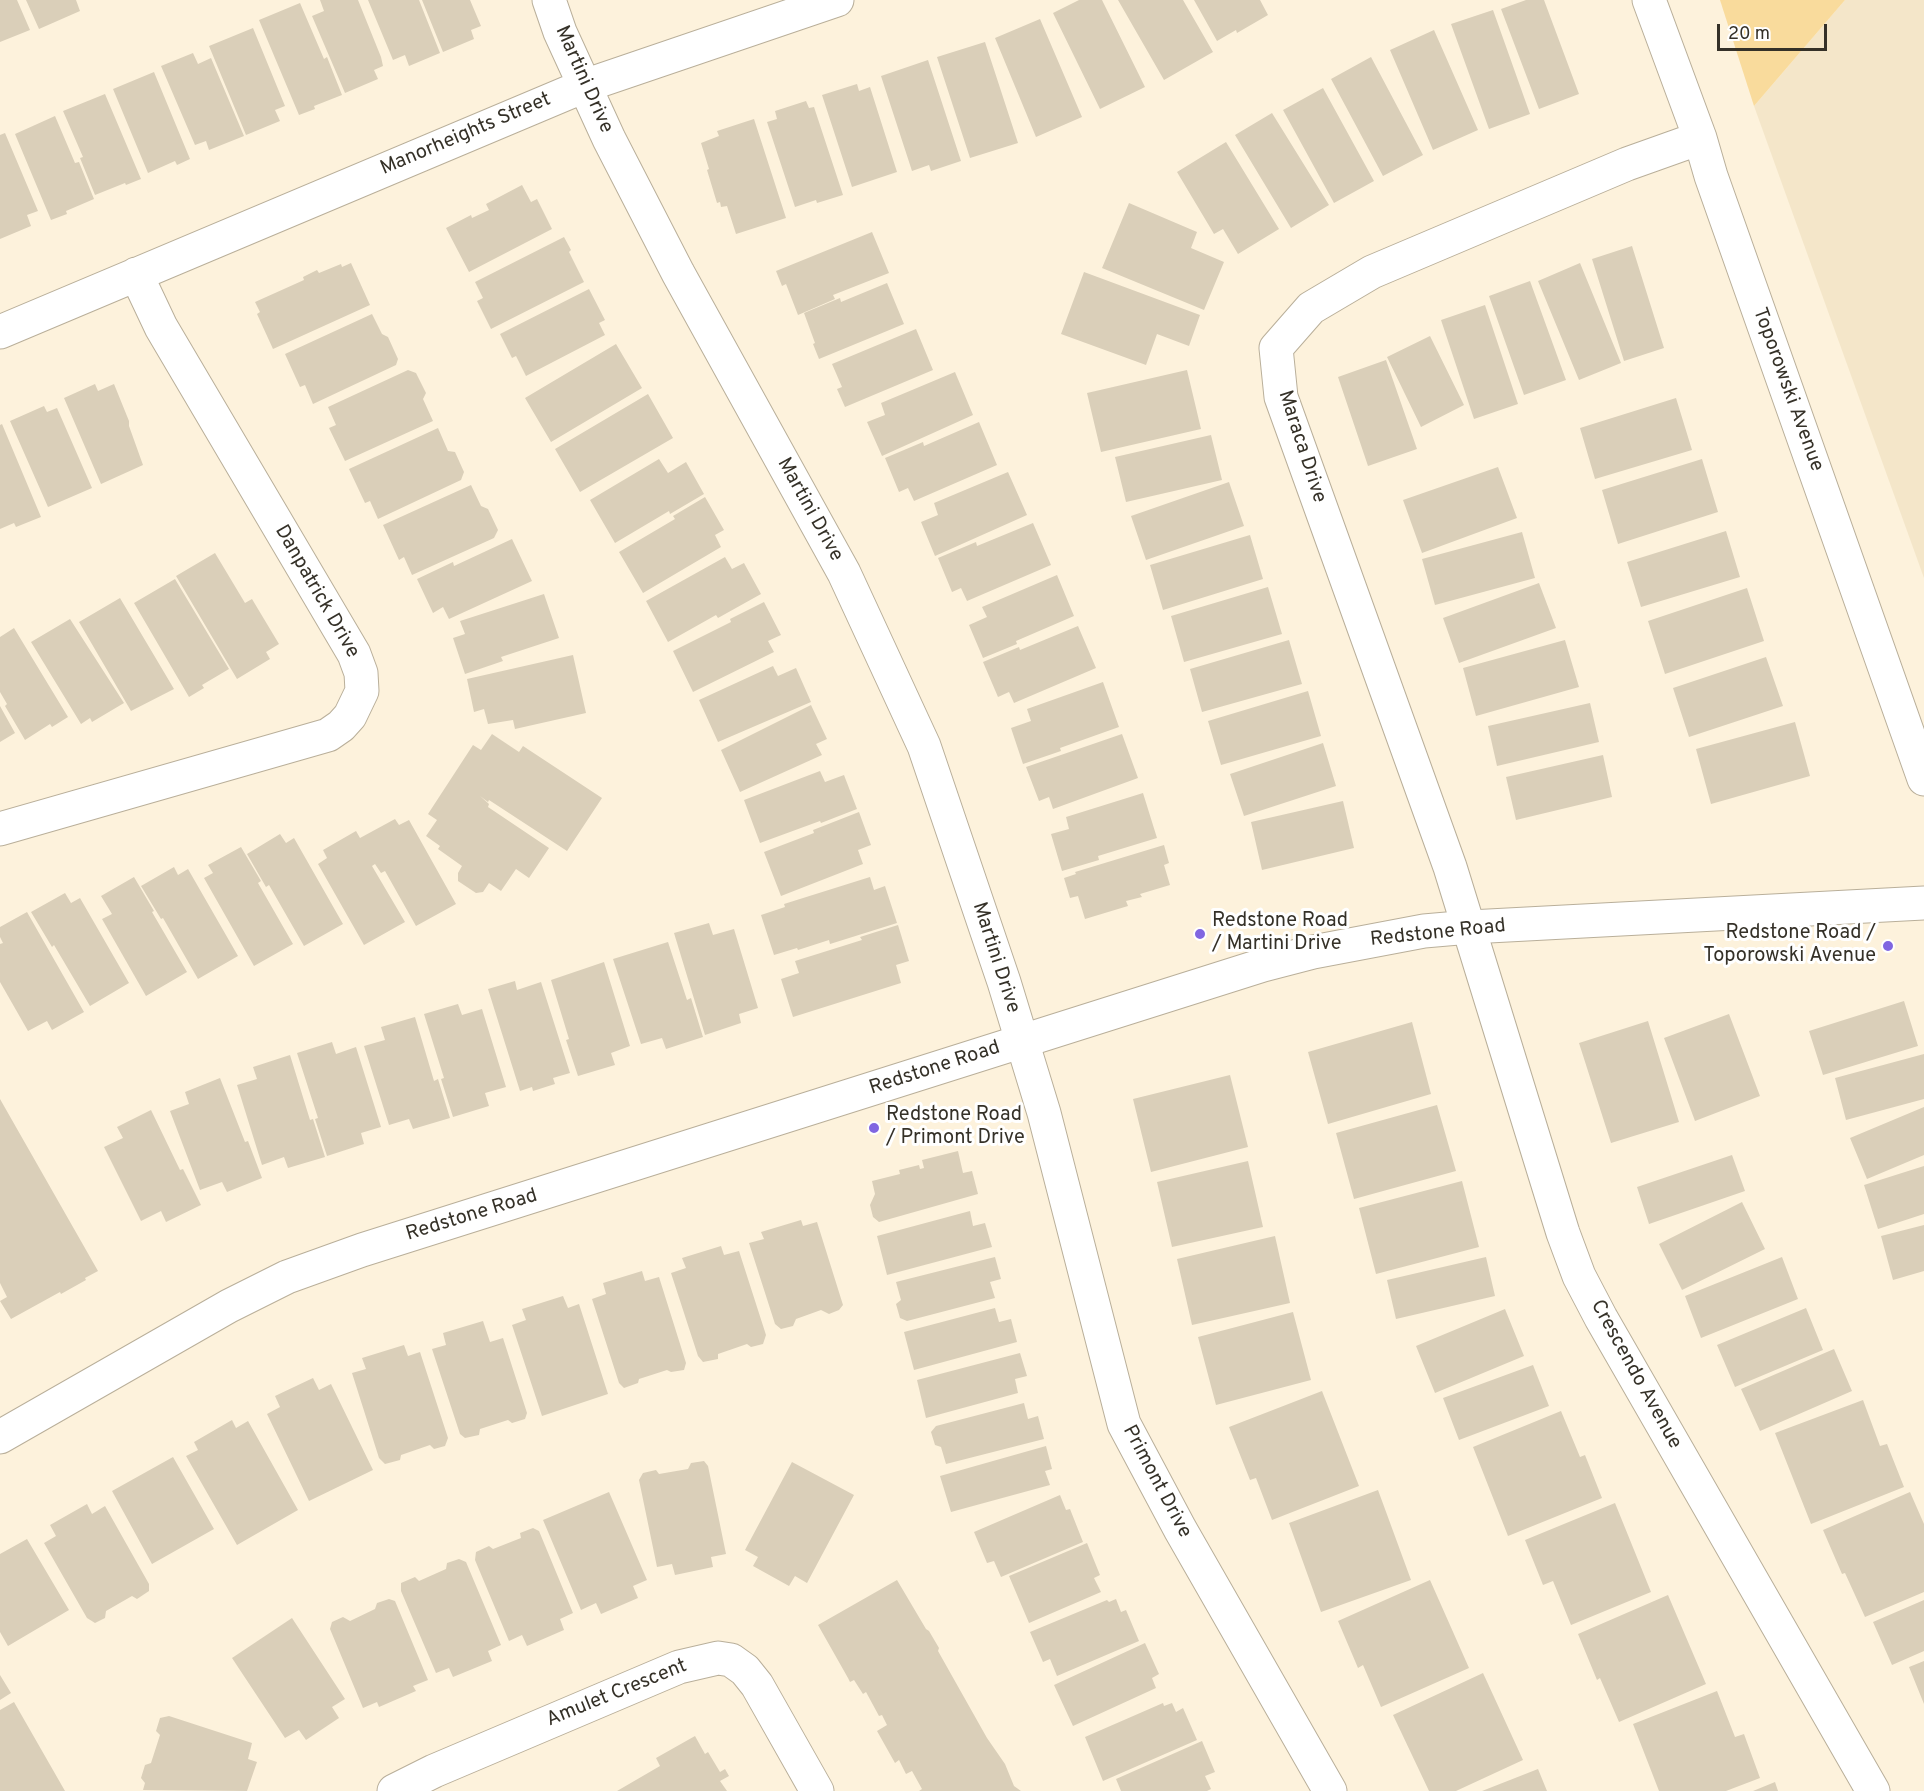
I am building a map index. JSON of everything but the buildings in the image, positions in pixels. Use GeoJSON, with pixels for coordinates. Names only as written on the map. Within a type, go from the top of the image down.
{"type":"FeatureCollection","features":[{"type":"Feature","properties":{"kind":"street","name":"Martini Drive"},"geometry":{"type":"LineString","coordinates":[[549,0],[560,32],[609,139],[678,273],[844,573],[924,746],[1022,1040]]}},
{"type":"Feature","properties":{"kind":"street","name":"Manorheights Street"},"geometry":{"type":"LineString","coordinates":[[0,332],[584,86],[837,0]]}},
{"type":"Feature","properties":{"kind":"street","name":"Toporowski Avenue"},"geometry":{"type":"LineString","coordinates":[[1649,0],[1700,138],[1711,176],[1924,779]]}},
{"type":"Feature","properties":{"kind":"street","name":"Maraca Drive"},"geometry":{"type":"LineString","coordinates":[[1470,927],[1281,397],[1276,348],[1311,309],[1371,272],[1628,164],[1700,138]]}},
{"type":"Feature","properties":{"kind":"street","name":"Danpatrick Drive"},"geometry":{"type":"LineString","coordinates":[[0,829],[328,735],[350,716],[363,691],[361,673],[354,654],[161,327],[136,274]]}},
{"type":"Feature","properties":{"kind":"street","name":"Redstone Road"},"geometry":{"type":"LineString","coordinates":[[0,1437],[219,1311],[287,1277],[362,1250],[1022,1040],[1313,951],[1412,933],[1470,927],[1924,903]]}},
{"type":"Feature","properties":{"kind":"street","name":"Crescendo Avenue"},"geometry":{"type":"LineString","coordinates":[[1470,927],[1560,1223],[1580,1276],[1613,1338],[1873,1791]]}},
{"type":"Feature","properties":{"kind":"street","name":"Primont Drive"},"geometry":{"type":"LineString","coordinates":[[1022,1040],[1044,1113],[1124,1424],[1180,1529],[1330,1791]]}},
{"type":"Feature","properties":{"kind":"street","name":"Amulet Crescent"},"geometry":{"type":"LineString","coordinates":[[394,1791],[434,1771],[679,1667],[718,1658],[731,1660],[745,1670],[757,1685],[817,1791]]}},
{"type":"Feature","properties":{"kind":"shaded area"},"geometry":{"type":"Polygon","coordinates":[[[1720,0],[1845,0],[1754,106],[1720,0]]]}},
{"type":"Feature","properties":{"kind":"shaded area"},"geometry":{"type":"Polygon","coordinates":[[[1845,0],[1924,0],[1924,578],[1754,106],[1845,0]]]}},
{"type":"Feature","properties":{"kind":"place","name":"Redstone Road / Martini Drive"},"geometry":{"type":"Point","coordinates":[1200,934]}},
{"type":"Feature","properties":{"kind":"place","name":"Redstone Road / Toporowski Avenue"},"geometry":{"type":"Point","coordinates":[1888,946]}},
{"type":"Feature","properties":{"kind":"place","name":"Redstone Road / Primont Drive"},"geometry":{"type":"Point","coordinates":[874,1128]}}]}
